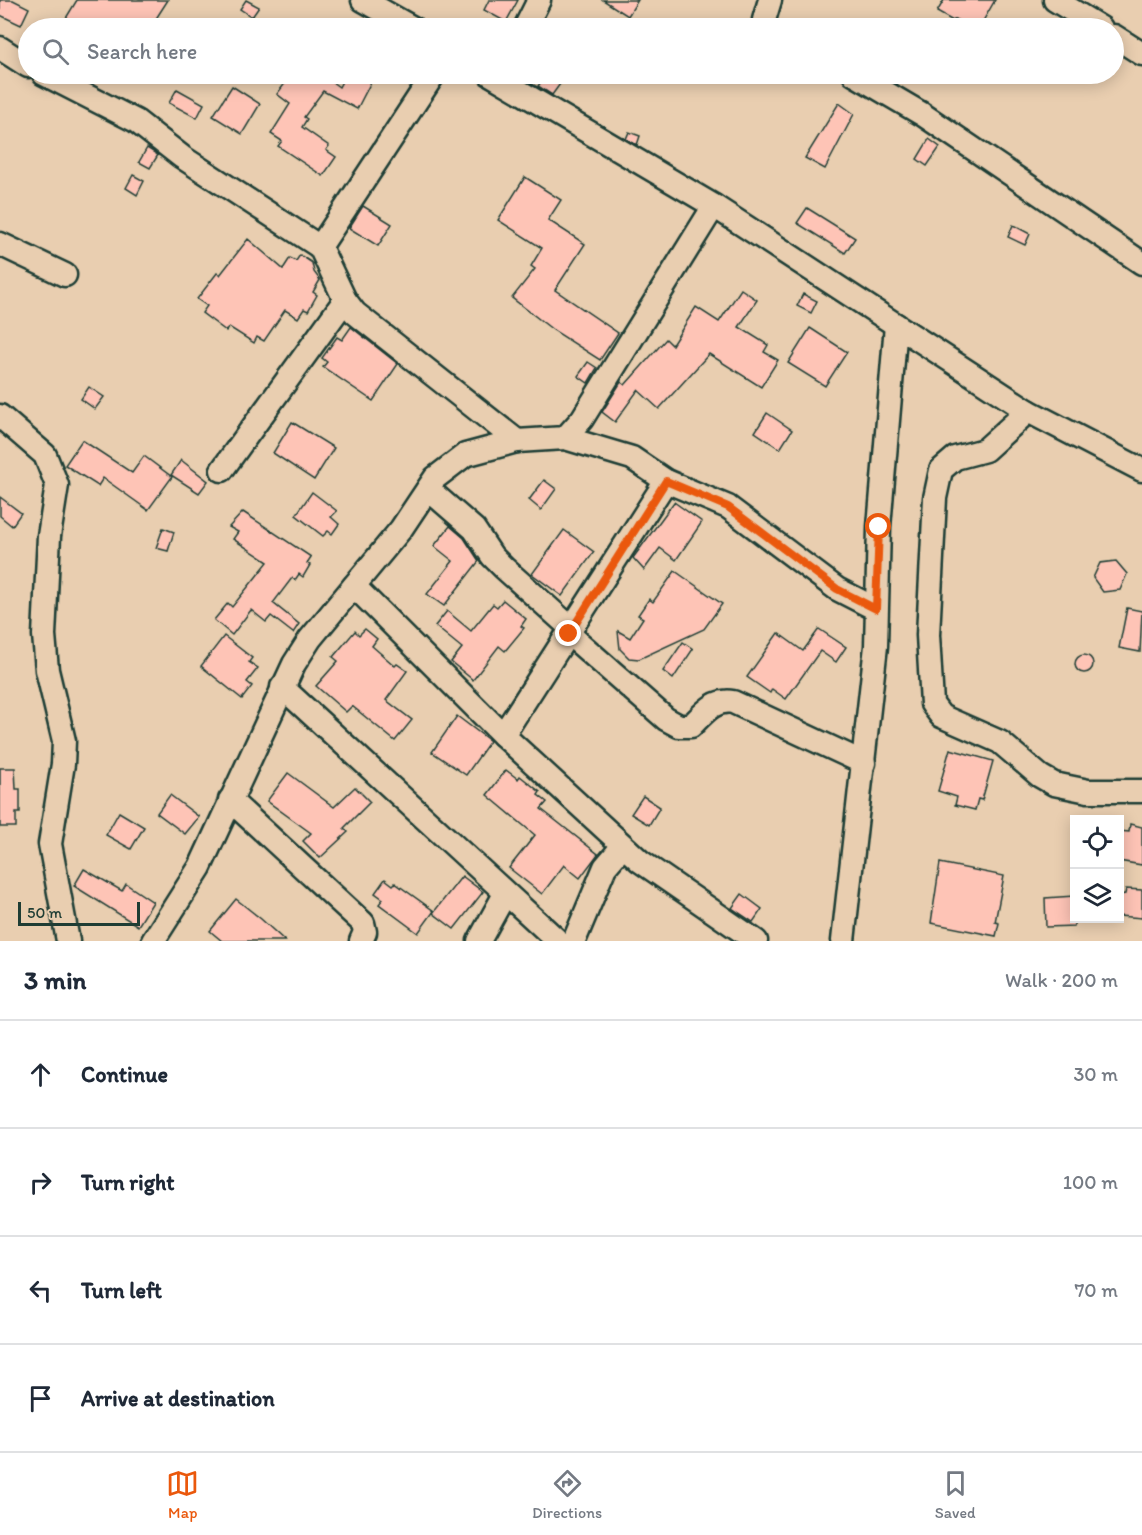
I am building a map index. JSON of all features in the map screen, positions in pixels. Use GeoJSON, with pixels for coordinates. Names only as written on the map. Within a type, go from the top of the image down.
{"type":"FeatureCollection","features":[{"type":"Feature","properties":{"kind":"street"},"geometry":{"type":"LineString","coordinates":[[363,0],[395,18]]}},
{"type":"Feature","properties":{"kind":"street"},"geometry":{"type":"LineString","coordinates":[[530,18],[538,0]]}},
{"type":"Feature","properties":{"kind":"street"},"geometry":{"type":"LineString","coordinates":[[765,18],[770,0]]}},
{"type":"Feature","properties":{"kind":"street"},"geometry":{"type":"LineString","coordinates":[[1055,0],[1085,18]]}},
{"type":"Feature","properties":{"kind":"street"},"geometry":{"type":"LineString","coordinates":[[1124,43],[1142,54]]}},
{"type":"Feature","properties":{"kind":"street"},"geometry":{"type":"LineString","coordinates":[[0,48],[18,60]]}},
{"type":"Feature","properties":{"kind":"street"},"geometry":{"type":"LineString","coordinates":[[64,84],[136,121],[182,157],[320,247],[345,300],[355,313],[517,441]]}},
{"type":"Feature","properties":{"kind":"street"},"geometry":{"type":"LineString","coordinates":[[320,247],[427,84]]}},
{"type":"Feature","properties":{"kind":"street"},"geometry":{"type":"LineString","coordinates":[[507,84],[714,206],[1028,411],[1142,470]]}},
{"type":"Feature","properties":{"kind":"street"},"geometry":{"type":"LineString","coordinates":[[871,84],[922,114],[1142,263]]}},
{"type":"Feature","properties":{"kind":"street"},"geometry":{"type":"LineString","coordinates":[[565,438],[582,419],[714,206]]}},
{"type":"Feature","properties":{"kind":"street"},"geometry":{"type":"LineString","coordinates":[[0,244],[65,275]]}},
{"type":"Feature","properties":{"kind":"street"},"geometry":{"type":"LineString","coordinates":[[222,470],[345,300]]}},
{"type":"Feature","properties":{"kind":"street"},"geometry":{"type":"LineString","coordinates":[[843,941],[876,646],[879,527],[896,325]]}},
{"type":"Feature","properties":{"kind":"street"},"geometry":{"type":"LineString","coordinates":[[1028,411],[985,450],[955,458],[941,470],[935,498],[928,635],[932,704],[941,716],[1000,742],[1040,776],[1054,784],[1088,791],[1142,791]]}},
{"type":"Feature","properties":{"kind":"street"},"geometry":{"type":"LineString","coordinates":[[0,416],[45,455],[57,485],[49,536],[44,635],[47,670],[64,741],[63,764],[50,844],[68,941]]}},
{"type":"Feature","properties":{"kind":"street"},"geometry":{"type":"LineString","coordinates":[[153,941],[200,867],[282,687],[310,639],[400,529],[435,478],[465,455],[517,441],[565,438],[632,458],[666,481],[728,507],[837,589],[876,609]]}},
{"type":"Feature","properties":{"kind":"street"},"geometry":{"type":"LineString","coordinates":[[503,735],[666,481]]}},
{"type":"Feature","properties":{"kind":"street"},"geometry":{"type":"LineString","coordinates":[[428,489],[474,529],[492,556],[504,568],[666,719],[679,726],[691,726],[713,704],[723,700],[733,702],[864,763]]}},
{"type":"Feature","properties":{"kind":"street"},"geometry":{"type":"LineString","coordinates":[[354,586],[503,735],[623,846],[650,868],[756,941]]}},
{"type":"Feature","properties":{"kind":"street"},"geometry":{"type":"LineString","coordinates":[[282,687],[558,941]]}},
{"type":"Feature","properties":{"kind":"street"},"geometry":{"type":"LineString","coordinates":[[230,800],[363,923],[365,932],[361,941]]}},
{"type":"Feature","properties":{"kind":"street"},"geometry":{"type":"LineString","coordinates":[[574,941],[605,867],[623,846]]}},
{"type":"Feature","properties":{"kind":"street"},"geometry":{"type":"LineString","coordinates":[[479,941],[505,894]]}},
{"type":"Feature","properties":{"kind":"building"},"geometry":{"type":"Polygon","coordinates":[[[0,0],[13,0],[29,8],[24,18],[18,18],[18,24],[0,15],[0,0]]]}},
{"type":"Feature","properties":{"kind":"building"},"geometry":{"type":"Polygon","coordinates":[[[77,0],[168,0],[156,18],[66,18],[77,0]]]}},
{"type":"Feature","properties":{"kind":"building"},"geometry":{"type":"Polygon","coordinates":[[[246,0],[259,7],[252,17],[240,9],[246,0]]]}},
{"type":"Feature","properties":{"kind":"building"},"geometry":{"type":"Polygon","coordinates":[[[489,0],[518,0],[508,18],[499,18],[484,10],[489,0]]]}},
{"type":"Feature","properties":{"kind":"building"},"geometry":{"type":"Polygon","coordinates":[[[603,0],[638,0],[628,16],[603,0]]]}},
{"type":"Feature","properties":{"kind":"building"},"geometry":{"type":"Polygon","coordinates":[[[944,0],[995,0],[985,18],[948,18],[937,12],[944,0]]]}},
{"type":"Feature","properties":{"kind":"building"},"geometry":{"type":"Polygon","coordinates":[[[284,84],[335,84],[339,87],[341,84],[370,84],[357,109],[323,91],[304,117],[307,119],[302,127],[329,146],[326,150],[336,157],[323,176],[278,146],[282,141],[271,134],[290,104],[277,94],[284,84]]]}},
{"type":"Feature","properties":{"kind":"building"},"geometry":{"type":"Polygon","coordinates":[[[539,84],[560,84],[552,95],[538,86],[539,84]]]}},
{"type":"Feature","properties":{"kind":"building"},"geometry":{"type":"Polygon","coordinates":[[[232,86],[260,104],[242,134],[213,116],[232,86]]]}},
{"type":"Feature","properties":{"kind":"building"},"geometry":{"type":"Polygon","coordinates":[[[177,89],[204,104],[197,118],[169,103],[177,89]]]}},
{"type":"Feature","properties":{"kind":"building"},"geometry":{"type":"Polygon","coordinates":[[[839,103],[854,114],[825,169],[805,158],[839,103]]]}},
{"type":"Feature","properties":{"kind":"building"},"geometry":{"type":"Polygon","coordinates":[[[629,132],[640,136],[637,145],[626,139],[629,132]]]}},
{"type":"Feature","properties":{"kind":"building"},"geometry":{"type":"Polygon","coordinates":[[[929,139],[940,147],[927,166],[917,159],[929,139]]]}},
{"type":"Feature","properties":{"kind":"building"},"geometry":{"type":"Polygon","coordinates":[[[147,148],[158,155],[150,168],[139,162],[147,148]]]}},
{"type":"Feature","properties":{"kind":"building"},"geometry":{"type":"Polygon","coordinates":[[[133,175],[144,181],[137,195],[126,188],[133,175]]]}},
{"type":"Feature","properties":{"kind":"building"},"geometry":{"type":"Polygon","coordinates":[[[525,177],[561,200],[548,220],[585,244],[555,290],[618,333],[600,360],[553,330],[512,298],[535,269],[531,266],[542,248],[498,220],[525,177]]]}},
{"type":"Feature","properties":{"kind":"building"},"geometry":{"type":"Polygon","coordinates":[[[363,206],[392,224],[378,246],[349,228],[363,206]]]}},
{"type":"Feature","properties":{"kind":"building"},"geometry":{"type":"Polygon","coordinates":[[[807,208],[855,238],[845,253],[797,223],[807,208]]]}},
{"type":"Feature","properties":{"kind":"building"},"geometry":{"type":"Polygon","coordinates":[[[1013,225],[1030,234],[1025,245],[1008,237],[1013,225]]]}},
{"type":"Feature","properties":{"kind":"building"},"geometry":{"type":"Polygon","coordinates":[[[248,239],[283,269],[290,258],[296,261],[300,255],[312,263],[314,272],[320,280],[313,292],[317,295],[308,311],[304,309],[298,318],[285,310],[264,341],[257,337],[254,343],[229,327],[226,331],[202,313],[207,306],[197,299],[217,273],[220,275],[248,239]]]}},
{"type":"Feature","properties":{"kind":"building"},"geometry":{"type":"Polygon","coordinates":[[[741,289],[757,300],[739,327],[768,345],[764,352],[778,360],[761,387],[709,354],[659,409],[638,390],[615,422],[602,412],[621,382],[625,385],[666,339],[672,345],[696,307],[719,322],[741,289]]]}},
{"type":"Feature","properties":{"kind":"building"},"geometry":{"type":"Polygon","coordinates":[[[803,294],[817,301],[811,313],[797,306],[803,294]]]}},
{"type":"Feature","properties":{"kind":"building"},"geometry":{"type":"Polygon","coordinates":[[[351,327],[398,364],[373,401],[323,367],[327,362],[322,358],[337,337],[342,340],[351,327]]]}},
{"type":"Feature","properties":{"kind":"building"},"geometry":{"type":"Polygon","coordinates":[[[810,328],[847,352],[825,386],[788,363],[810,328]]]}},
{"type":"Feature","properties":{"kind":"building"},"geometry":{"type":"Polygon","coordinates":[[[588,362],[597,368],[588,383],[578,376],[588,362]]]}},
{"type":"Feature","properties":{"kind":"building"},"geometry":{"type":"Polygon","coordinates":[[[89,387],[104,397],[95,409],[81,399],[89,387]]]}},
{"type":"Feature","properties":{"kind":"building"},"geometry":{"type":"Polygon","coordinates":[[[767,413],[792,430],[780,449],[755,432],[767,413]]]}},
{"type":"Feature","properties":{"kind":"building"},"geometry":{"type":"Polygon","coordinates":[[[292,422],[334,448],[314,480],[273,453],[292,422]]]}},
{"type":"Feature","properties":{"kind":"building"},"geometry":{"type":"Polygon","coordinates":[[[82,440],[132,473],[144,456],[172,477],[148,510],[103,478],[98,486],[65,465],[82,440]]]}},
{"type":"Feature","properties":{"kind":"building"},"geometry":{"type":"Polygon","coordinates":[[[181,460],[208,481],[199,493],[171,475],[181,460]]]}},
{"type":"Feature","properties":{"kind":"building"},"geometry":{"type":"Polygon","coordinates":[[[544,480],[556,489],[541,510],[529,500],[544,480]]]}},
{"type":"Feature","properties":{"kind":"building"},"geometry":{"type":"Polygon","coordinates":[[[312,492],[337,511],[331,517],[339,524],[332,534],[328,531],[323,536],[296,515],[312,492]]]}},
{"type":"Feature","properties":{"kind":"building"},"geometry":{"type":"Polygon","coordinates":[[[0,497],[21,513],[12,526],[0,516],[0,497]]]}},
{"type":"Feature","properties":{"kind":"building"},"geometry":{"type":"Polygon","coordinates":[[[674,502],[702,522],[676,560],[660,548],[644,570],[633,558],[674,502]]]}},
{"type":"Feature","properties":{"kind":"building"},"geometry":{"type":"Polygon","coordinates":[[[243,512],[311,557],[307,563],[310,565],[303,577],[299,574],[295,580],[292,578],[273,603],[299,624],[293,633],[271,616],[266,622],[251,610],[232,635],[214,620],[228,603],[232,607],[268,562],[233,539],[238,532],[229,527],[243,512]]]}},
{"type":"Feature","properties":{"kind":"building"},"geometry":{"type":"Polygon","coordinates":[[[450,526],[464,538],[479,561],[444,606],[427,594],[453,561],[434,546],[450,526]]]}},
{"type":"Feature","properties":{"kind":"building"},"geometry":{"type":"Polygon","coordinates":[[[163,528],[174,532],[168,551],[156,548],[163,528]]]}},
{"type":"Feature","properties":{"kind":"building"},"geometry":{"type":"Polygon","coordinates":[[[564,530],[594,552],[562,596],[532,574],[564,530]]]}},
{"type":"Feature","properties":{"kind":"building"},"geometry":{"type":"Polygon","coordinates":[[[1116,561],[1127,574],[1120,590],[1103,592],[1093,578],[1100,563],[1116,561]]]}},
{"type":"Feature","properties":{"kind":"building"},"geometry":{"type":"Polygon","coordinates":[[[675,571],[722,604],[704,629],[639,659],[629,658],[620,649],[618,631],[630,638],[643,618],[638,615],[649,599],[653,602],[675,571]]]}},
{"type":"Feature","properties":{"kind":"building"},"geometry":{"type":"Polygon","coordinates":[[[503,600],[526,619],[521,626],[524,628],[505,651],[499,646],[473,680],[451,662],[462,648],[435,626],[447,611],[471,631],[493,604],[497,607],[503,600]]]}},
{"type":"Feature","properties":{"kind":"building"},"geometry":{"type":"Polygon","coordinates":[[[1127,608],[1142,611],[1140,652],[1119,648],[1127,608]]]}},
{"type":"Feature","properties":{"kind":"building"},"geometry":{"type":"Polygon","coordinates":[[[365,629],[377,639],[372,646],[395,666],[397,664],[407,671],[386,700],[412,720],[395,741],[352,706],[346,712],[316,686],[338,661],[333,657],[355,631],[359,635],[365,629]]]}},
{"type":"Feature","properties":{"kind":"building"},"geometry":{"type":"Polygon","coordinates":[[[819,629],[846,647],[836,662],[820,651],[786,699],[772,689],[770,693],[747,677],[778,633],[803,651],[819,629]]]}},
{"type":"Feature","properties":{"kind":"building"},"geometry":{"type":"Polygon","coordinates":[[[224,636],[252,658],[249,662],[258,668],[247,682],[252,686],[242,699],[201,666],[224,636]]]}},
{"type":"Feature","properties":{"kind":"building"},"geometry":{"type":"Polygon","coordinates":[[[683,642],[693,649],[673,679],[663,671],[683,642]]]}},
{"type":"Feature","properties":{"kind":"building"},"geometry":{"type":"Polygon","coordinates":[[[1084,655],[1090,658],[1093,664],[1090,670],[1084,673],[1078,670],[1075,664],[1078,658],[1084,655]]]}},
{"type":"Feature","properties":{"kind":"building"},"geometry":{"type":"Polygon","coordinates":[[[457,716],[490,741],[466,775],[432,752],[457,716]]]}},
{"type":"Feature","properties":{"kind":"building"},"geometry":{"type":"Polygon","coordinates":[[[950,749],[993,761],[982,800],[978,799],[975,810],[955,805],[957,797],[938,791],[950,749]]]}},
{"type":"Feature","properties":{"kind":"building"},"geometry":{"type":"Polygon","coordinates":[[[0,768],[15,768],[16,789],[20,789],[20,813],[16,813],[16,827],[0,827],[0,768]]]}},
{"type":"Feature","properties":{"kind":"building"},"geometry":{"type":"Polygon","coordinates":[[[506,770],[518,779],[520,776],[540,792],[538,795],[547,802],[541,809],[598,854],[580,878],[564,865],[542,894],[509,868],[535,835],[487,795],[506,770]]]}},
{"type":"Feature","properties":{"kind":"building"},"geometry":{"type":"Polygon","coordinates":[[[288,773],[334,807],[355,787],[370,802],[344,828],[348,832],[320,858],[303,841],[311,833],[267,801],[288,773]]]}},
{"type":"Feature","properties":{"kind":"building"},"geometry":{"type":"Polygon","coordinates":[[[170,795],[199,817],[185,834],[157,813],[170,795]]]}},
{"type":"Feature","properties":{"kind":"building"},"geometry":{"type":"Polygon","coordinates":[[[643,796],[660,807],[649,825],[631,814],[643,796]]]}},
{"type":"Feature","properties":{"kind":"building"},"geometry":{"type":"Polygon","coordinates":[[[119,812],[144,827],[131,849],[106,835],[119,812]]]}},
{"type":"Feature","properties":{"kind":"building"},"geometry":{"type":"Polygon","coordinates":[[[1130,824],[1142,827],[1142,865],[1124,862],[1124,832],[1129,832],[1130,824]]]}},
{"type":"Feature","properties":{"kind":"building"},"geometry":{"type":"Polygon","coordinates":[[[940,863],[1004,876],[995,922],[999,923],[996,936],[931,923],[940,863]]]}},
{"type":"Feature","properties":{"kind":"building"},"geometry":{"type":"Polygon","coordinates":[[[84,869],[122,891],[126,884],[153,902],[138,926],[74,886],[84,869]]]}},
{"type":"Feature","properties":{"kind":"building"},"geometry":{"type":"Polygon","coordinates":[[[462,876],[483,892],[454,929],[433,913],[462,876]]]}},
{"type":"Feature","properties":{"kind":"building"},"geometry":{"type":"Polygon","coordinates":[[[385,879],[393,885],[395,883],[434,911],[418,933],[379,904],[383,899],[375,893],[385,879]]]}},
{"type":"Feature","properties":{"kind":"building"},"geometry":{"type":"Polygon","coordinates":[[[1126,889],[1142,890],[1142,918],[1124,916],[1126,889]]]}},
{"type":"Feature","properties":{"kind":"building"},"geometry":{"type":"Polygon","coordinates":[[[742,894],[762,909],[753,922],[732,908],[742,894]]]}},
{"type":"Feature","properties":{"kind":"building"},"geometry":{"type":"Polygon","coordinates":[[[1070,896],[1070,923],[1074,923],[1074,926],[1046,927],[1045,898],[1070,896]]]}},
{"type":"Feature","properties":{"kind":"building"},"geometry":{"type":"Polygon","coordinates":[[[236,899],[285,941],[222,941],[210,931],[236,899]]]}},
{"type":"Feature","properties":{"kind":"route"},"geometry":{"type":"LineString","coordinates":[[569,634],[666,481],[728,507],[775,540],[837,589],[876,609],[879,527]]}}]}
